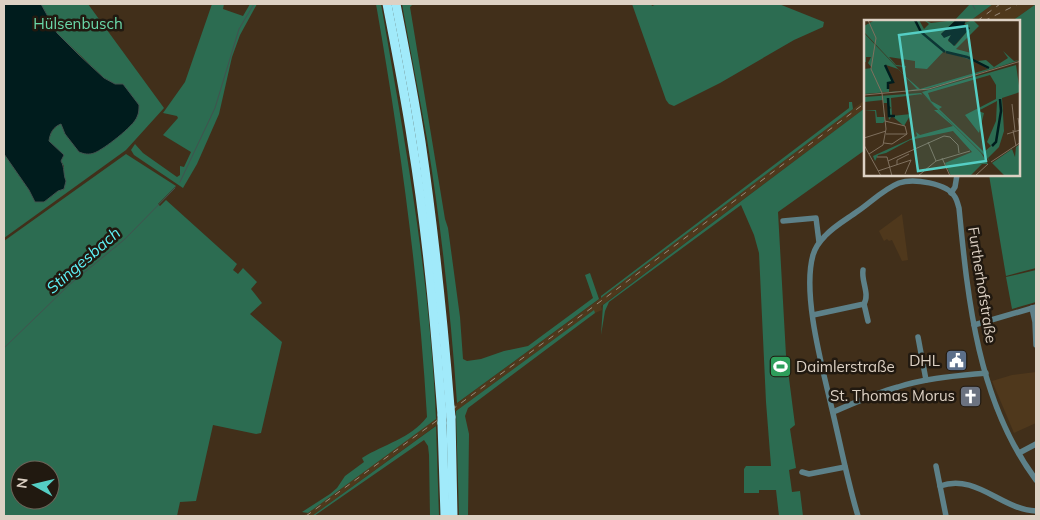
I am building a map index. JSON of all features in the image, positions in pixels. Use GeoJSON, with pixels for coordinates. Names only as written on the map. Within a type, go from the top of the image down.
{"type":"FeatureCollection","features":[{"type":"Feature","properties":{"kind":"highway"},"geometry":{"type":"LineString","coordinates":[[387,4],[412,143],[425,235],[445,418],[453,516]]}},
{"type":"Feature","properties":{"kind":"highway"},"geometry":{"type":"LineString","coordinates":[[396,4],[421,141],[442,310],[450,407],[445,418],[445,516]]}},
{"type":"Feature","properties":{"kind":"street"},"geometry":{"type":"LineString","coordinates":[[858,516],[833,412],[813,314],[810,290],[814,252],[820,242],[832,230],[899,183],[924,182],[951,193],[955,187],[956,176]]}},
{"type":"Feature","properties":{"kind":"street","name":"Furtherhofstraße"},"geometry":{"type":"LineString","coordinates":[[951,193],[956,198],[958,208],[968,290],[974,325],[986,373],[1004,425],[1036,480]]}},
{"type":"Feature","properties":{"kind":"street"},"geometry":{"type":"LineString","coordinates":[[782,221],[816,218],[820,242]]}},
{"type":"Feature","properties":{"kind":"street"},"geometry":{"type":"LineString","coordinates":[[862,270],[867,300],[864,304],[868,321]]}},
{"type":"Feature","properties":{"kind":"street"},"geometry":{"type":"LineString","coordinates":[[813,314],[864,304]]}},
{"type":"Feature","properties":{"kind":"street"},"geometry":{"type":"LineString","coordinates":[[974,325],[1034,307],[1036,345]]}},
{"type":"Feature","properties":{"kind":"street"},"geometry":{"type":"LineString","coordinates":[[918,336],[926,380]]}},
{"type":"Feature","properties":{"kind":"street"},"geometry":{"type":"LineString","coordinates":[[833,412],[884,391],[926,380],[986,373]]}},
{"type":"Feature","properties":{"kind":"street"},"geometry":{"type":"LineString","coordinates":[[1019,453],[1036,444]]}},
{"type":"Feature","properties":{"kind":"street"},"geometry":{"type":"LineString","coordinates":[[936,466],[946,516]]}},
{"type":"Feature","properties":{"kind":"street"},"geometry":{"type":"LineString","coordinates":[[802,472],[809,474],[846,467]]}},
{"type":"Feature","properties":{"kind":"street"},"geometry":{"type":"LineString","coordinates":[[940,486],[954,483],[972,486],[1018,508],[1036,511]]}},
{"type":"Feature","properties":{"kind":"shaded area"},"geometry":{"type":"Polygon","coordinates":[[[993,4],[1036,4],[1013,20],[971,20],[993,4]]]}},
{"type":"Feature","properties":{"kind":"shaded area"},"geometry":{"type":"Polygon","coordinates":[[[864,101],[864,109],[601,306],[602,310],[595,313],[593,311],[312,516],[303,516],[601,298],[864,101]]]}},
{"type":"Feature","properties":{"kind":"shaded area"},"geometry":{"type":"Polygon","coordinates":[[[902,214],[908,260],[902,261],[892,240],[889,241],[887,239],[884,241],[879,231],[902,214]]]}},
{"type":"Feature","properties":{"kind":"shaded area"},"geometry":{"type":"Polygon","coordinates":[[[1036,372],[1036,423],[1014,433],[992,381],[1012,375],[1036,372]]]}},
{"type":"Feature","properties":{"kind":"green space","name":"Hülsenbusch"},"geometry":{"type":"Polygon","coordinates":[[[41,4],[88,4],[164,108],[126,150],[4,238],[4,154],[35,201],[44,202],[58,191],[64,189],[64,166],[61,161],[63,155],[49,141],[51,133],[56,127],[61,123],[65,134],[95,153],[133,123],[115,84],[104,78],[57,33],[41,4]]]}},
{"type":"Feature","properties":{"kind":"green space"},"geometry":{"type":"Polygon","coordinates":[[[212,4],[224,4],[223,9],[243,16],[250,4],[257,4],[240,35],[232,57],[219,114],[197,164],[183,188],[134,155],[131,150],[135,144],[143,153],[177,177],[180,175],[180,166],[184,167],[191,152],[163,135],[178,118],[177,116],[163,113],[185,82],[212,4]]]}},
{"type":"Feature","properties":{"kind":"green space"},"geometry":{"type":"Polygon","coordinates":[[[376,4],[381,4],[415,210],[428,314],[436,419],[308,513],[302,512],[337,488],[345,476],[364,462],[362,458],[413,431],[427,417],[419,313],[408,210],[376,4]]]}},
{"type":"Feature","properties":{"kind":"green space"},"geometry":{"type":"Polygon","coordinates":[[[402,4],[413,4],[410,7],[448,228],[460,317],[463,359],[467,361],[481,359],[504,351],[528,346],[593,298],[585,275],[590,273],[599,299],[457,403],[449,304],[437,205],[402,4]]]}},
{"type":"Feature","properties":{"kind":"green space"},"geometry":{"type":"Polygon","coordinates":[[[632,4],[651,4],[652,6],[657,4],[779,4],[824,22],[823,27],[794,40],[720,83],[674,106],[666,100],[632,4]]]}},
{"type":"Feature","properties":{"kind":"green space"},"geometry":{"type":"Polygon","coordinates":[[[970,4],[993,4],[971,20],[955,20],[970,4]]]}},
{"type":"Feature","properties":{"kind":"green space"},"geometry":{"type":"Polygon","coordinates":[[[1036,4],[1036,268],[1006,276],[989,176],[1020,176],[1020,20],[1013,20],[1036,4]]]}},
{"type":"Feature","properties":{"kind":"green space"},"geometry":{"type":"Polygon","coordinates":[[[849,102],[852,102],[853,109],[601,298],[601,296],[849,108],[849,102]]]}},
{"type":"Feature","properties":{"kind":"green space"},"geometry":{"type":"Polygon","coordinates":[[[864,109],[864,151],[778,212],[786,355],[795,425],[790,429],[796,468],[789,470],[792,492],[800,491],[803,516],[779,516],[776,490],[759,490],[759,493],[744,493],[744,469],[746,466],[771,466],[759,253],[754,235],[741,205],[609,302],[605,311],[601,335],[603,305],[864,109]]]}},
{"type":"Feature","properties":{"kind":"green space"},"geometry":{"type":"Polygon","coordinates":[[[126,154],[176,186],[158,204],[160,206],[166,200],[237,264],[233,270],[238,274],[243,268],[257,282],[251,289],[262,303],[250,314],[282,342],[261,433],[256,434],[213,425],[196,501],[180,502],[177,516],[4,516],[4,241],[126,154]]]}},
{"type":"Feature","properties":{"kind":"green space"},"geometry":{"type":"Polygon","coordinates":[[[1036,270],[1036,302],[1012,309],[1006,277],[1036,270]]]}},
{"type":"Feature","properties":{"kind":"green space"},"geometry":{"type":"Polygon","coordinates":[[[594,310],[595,313],[468,408],[465,416],[469,434],[468,516],[459,516],[456,411],[594,310]]]}},
{"type":"Feature","properties":{"kind":"green space"},"geometry":{"type":"Polygon","coordinates":[[[436,426],[439,516],[430,516],[429,455],[428,446],[424,440],[312,516],[436,426]]]}},
{"type":"Feature","properties":{"kind":"water"},"geometry":{"type":"Polygon","coordinates":[[[4,4],[41,4],[57,33],[104,78],[115,84],[123,84],[139,105],[138,116],[135,121],[111,143],[92,154],[79,152],[65,134],[61,124],[54,129],[49,141],[64,155],[61,161],[66,181],[64,189],[58,191],[44,202],[35,202],[4,154],[4,4]]]}},
{"type":"Feature","properties":{"kind":"waterway","name":"Stingesbach"},"geometry":{"type":"LineString","coordinates":[[180,182],[215,108],[239,29],[254,4]]}},
{"type":"Feature","properties":{"kind":"waterway","name":"Stingesbach"},"geometry":{"type":"LineString","coordinates":[[972,4],[975,9]]}},
{"type":"Feature","properties":{"kind":"waterway","name":"Stingesbach"},"geometry":{"type":"LineString","coordinates":[[4,348],[69,285],[125,239],[175,188]]}},
{"type":"Feature","properties":{"kind":"railway"},"geometry":{"type":"LineString","coordinates":[[978,20],[1000,4]]}},
{"type":"Feature","properties":{"kind":"railway"},"geometry":{"type":"LineString","coordinates":[[986,20],[1018,4]]}},
{"type":"Feature","properties":{"kind":"railway"},"geometry":{"type":"LineString","coordinates":[[306,516],[601,301],[864,104]]}},
{"type":"Feature","properties":{"kind":"place","name":"DHL"},"geometry":{"type":"Point","coordinates":[956,361]}},
{"type":"Feature","properties":{"kind":"place","name":"Daimlerstraße"},"geometry":{"type":"Point","coordinates":[780,367]}},
{"type":"Feature","properties":{"kind":"place","name":"St. Thomas Morus"},"geometry":{"type":"Point","coordinates":[971,396]}}]}
